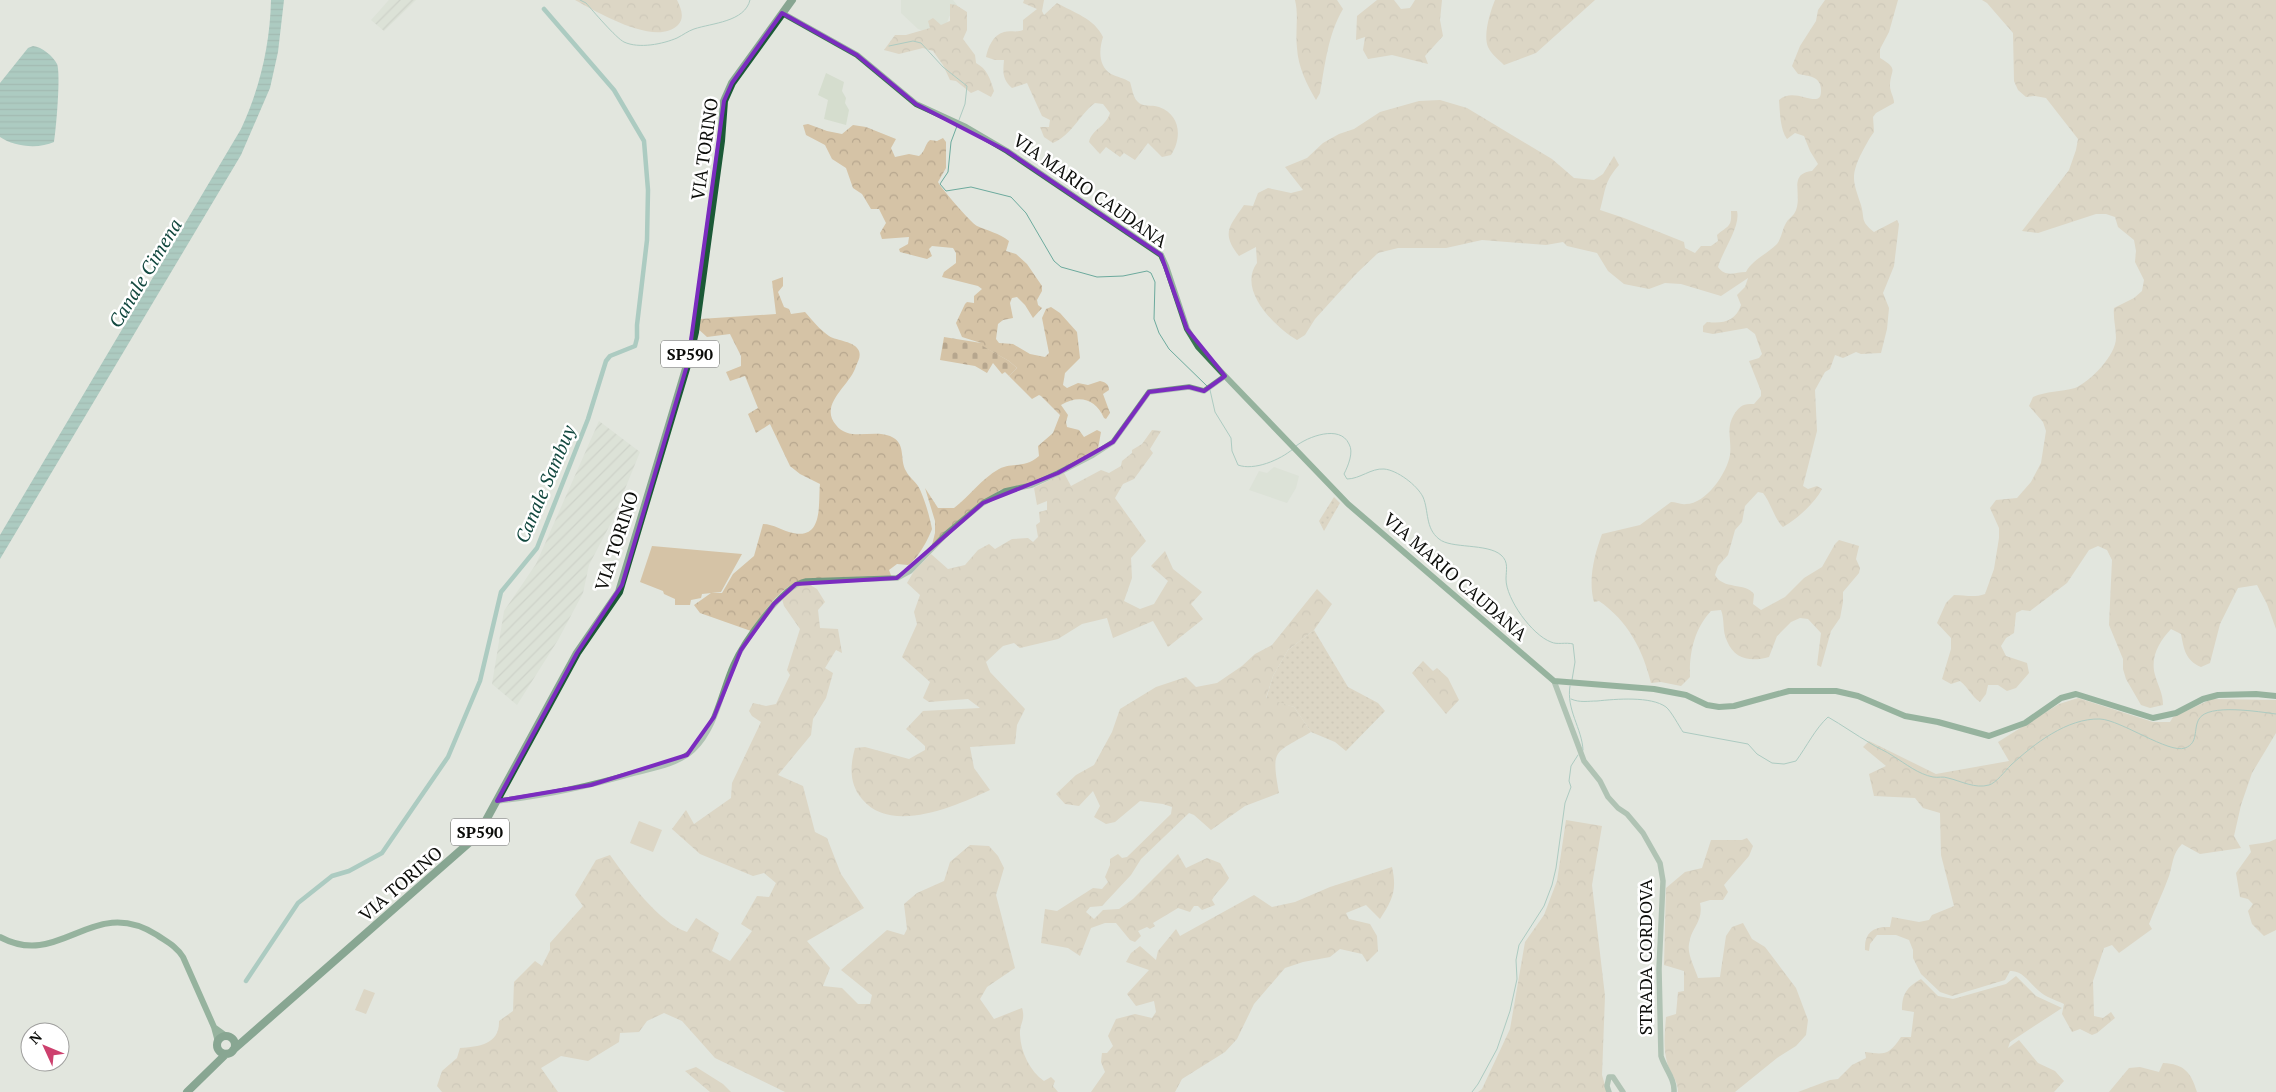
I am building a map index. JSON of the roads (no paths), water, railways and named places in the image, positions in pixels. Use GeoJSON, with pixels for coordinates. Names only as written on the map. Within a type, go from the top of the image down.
{"type":"FeatureCollection","features":[{"type":"Feature","properties":{"kind":"main road","name":"VIA TORINO"},"geometry":{"type":"LineString","coordinates":[[226,1048],[247,1038],[478,835],[577,653],[615,600],[622,585],[688,362],[695,332],[721,140],[724,101],[732,83],[792,0]]}},
{"type":"Feature","properties":{"kind":"main road","name":"VIA MARIO CAUDANA"},"geometry":{"type":"LineString","coordinates":[[782,13],[857,55],[909,99],[966,127],[1007,151],[1161,255],[1187,329],[1198,346],[1225,376],[1348,504],[1554,681]]}},
{"type":"Feature","properties":{"kind":"main road"},"geometry":{"type":"LineString","coordinates":[[1554,681],[1654,689],[1686,695],[1707,705],[1719,707],[1734,706],[1789,691],[1836,691],[1858,696],[1905,716],[1938,722],[1989,736],[2025,724],[2061,698],[2076,694],[2153,718],[2165,717],[2204,699],[2218,695],[2256,694],[2276,696]]}},
{"type":"Feature","properties":{"kind":"main road"},"geometry":{"type":"LineString","coordinates":[[0,937],[20,945],[36,946],[56,942],[106,922],[125,922],[152,932],[177,948],[193,978],[214,1027],[226,1048]]}},
{"type":"Feature","properties":{"kind":"main road"},"geometry":{"type":"LineString","coordinates":[[186,1092],[216,1062],[231,1037],[226,1036],[214,1027]]}},
{"type":"Feature","properties":{"kind":"street"},"geometry":{"type":"LineString","coordinates":[[497,801],[540,796],[591,785],[672,762],[687,755],[703,738],[714,717],[733,665],[741,650],[774,604],[790,588],[806,581],[888,580],[897,578],[910,571],[947,533],[983,503],[1005,491],[1032,485],[1058,473],[1098,453],[1113,442],[1150,392],[1189,387],[1204,390],[1225,376]]}},
{"type":"Feature","properties":{"kind":"street","name":"STRADA CORDOVA"},"geometry":{"type":"LineString","coordinates":[[1554,681],[1580,753],[1600,781],[1608,797],[1618,808],[1628,814],[1644,833],[1660,863],[1663,881],[1659,969],[1661,1056],[1664,1066],[1672,1078],[1674,1092]]}},
{"type":"Feature","properties":{"kind":"street"},"geometry":{"type":"LineString","coordinates":[[1609,1092],[1607,1086],[1609,1077],[1613,1077],[1623,1092]]}},
{"type":"Feature","properties":{"kind":"water"},"geometry":{"type":"Polygon","coordinates":[[[271,0],[284,0],[278,52],[270,88],[241,155],[0,559],[0,535],[241,129],[254,98],[263,66],[269,33],[271,0]]]}},
{"type":"Feature","properties":{"kind":"water"},"geometry":{"type":"Polygon","coordinates":[[[33,46],[47,52],[57,64],[58,69],[57,115],[54,142],[41,146],[19,145],[0,137],[0,83],[28,48],[33,46]]]}},
{"type":"Feature","properties":{"kind":"waterway"},"geometry":{"type":"LineString","coordinates":[[580,0],[586,3],[620,40],[637,45],[658,44],[677,38],[694,29],[735,17],[742,13],[750,0]]}},
{"type":"Feature","properties":{"kind":"waterway","name":"Canale Sambuy"},"geometry":{"type":"LineString","coordinates":[[246,981],[298,903],[332,876],[349,871],[382,853],[448,757],[480,681],[501,592],[537,548],[588,419],[606,361],[610,356],[635,346],[647,240],[648,190],[644,141],[614,90],[544,9]]}},
{"type":"Feature","properties":{"kind":"waterway"},"geometry":{"type":"LineString","coordinates":[[889,46],[913,41],[921,43],[943,67],[967,86],[965,104],[959,120]]}},
{"type":"Feature","properties":{"kind":"waterway"},"geometry":{"type":"LineString","coordinates":[[957,126],[951,142],[948,172],[940,184],[946,191],[971,187],[1011,197],[1026,213],[1054,261],[1061,267],[1097,277],[1123,276],[1147,271],[1151,273],[1155,282],[1154,319],[1159,333],[1169,349],[1208,387]]}},
{"type":"Feature","properties":{"kind":"waterway"},"geometry":{"type":"LineString","coordinates":[[1210,390],[1215,412],[1231,438],[1232,451],[1238,465],[1252,467],[1267,463],[1293,449]]}},
{"type":"Feature","properties":{"kind":"waterway"},"geometry":{"type":"LineString","coordinates":[[1296,446],[1308,439],[1323,434],[1331,433],[1345,438],[1351,451],[1344,474],[1347,479],[1379,469],[1395,472],[1420,492],[1425,502],[1431,530],[1439,539],[1452,544],[1495,551],[1501,555],[1506,563],[1506,579],[1510,596],[1528,624],[1551,642],[1573,644],[1575,662],[1572,680]]}},
{"type":"Feature","properties":{"kind":"waterway"},"geometry":{"type":"LineString","coordinates":[[1570,686],[1570,703],[1583,750]]}},
{"type":"Feature","properties":{"kind":"waterway"},"geometry":{"type":"LineString","coordinates":[[1571,699],[1578,701],[1633,699],[1652,701],[1666,707],[1683,732],[1748,744],[1757,754],[1772,763],[1784,764],[1796,761],[1815,732],[1828,717],[1922,774],[1933,777],[1946,777],[1979,786],[1995,782],[2011,765],[2041,741],[2075,723],[2100,719],[2109,721],[2178,749],[2185,748],[2192,743],[2197,723],[2204,714],[2223,710],[2247,710],[2276,714]]}},
{"type":"Feature","properties":{"kind":"waterway"},"geometry":{"type":"LineString","coordinates":[[1472,1092],[1497,1049],[1510,1011],[1517,979],[1516,960],[1519,945],[1544,906],[1552,885],[1565,803],[1571,787],[1569,781],[1571,766],[1578,755]]}},
{"type":"Feature","properties":{"kind":"water label","name":"Canale Cimena"},"geometry":{"type":"Point","coordinates":[145,273]}}]}
